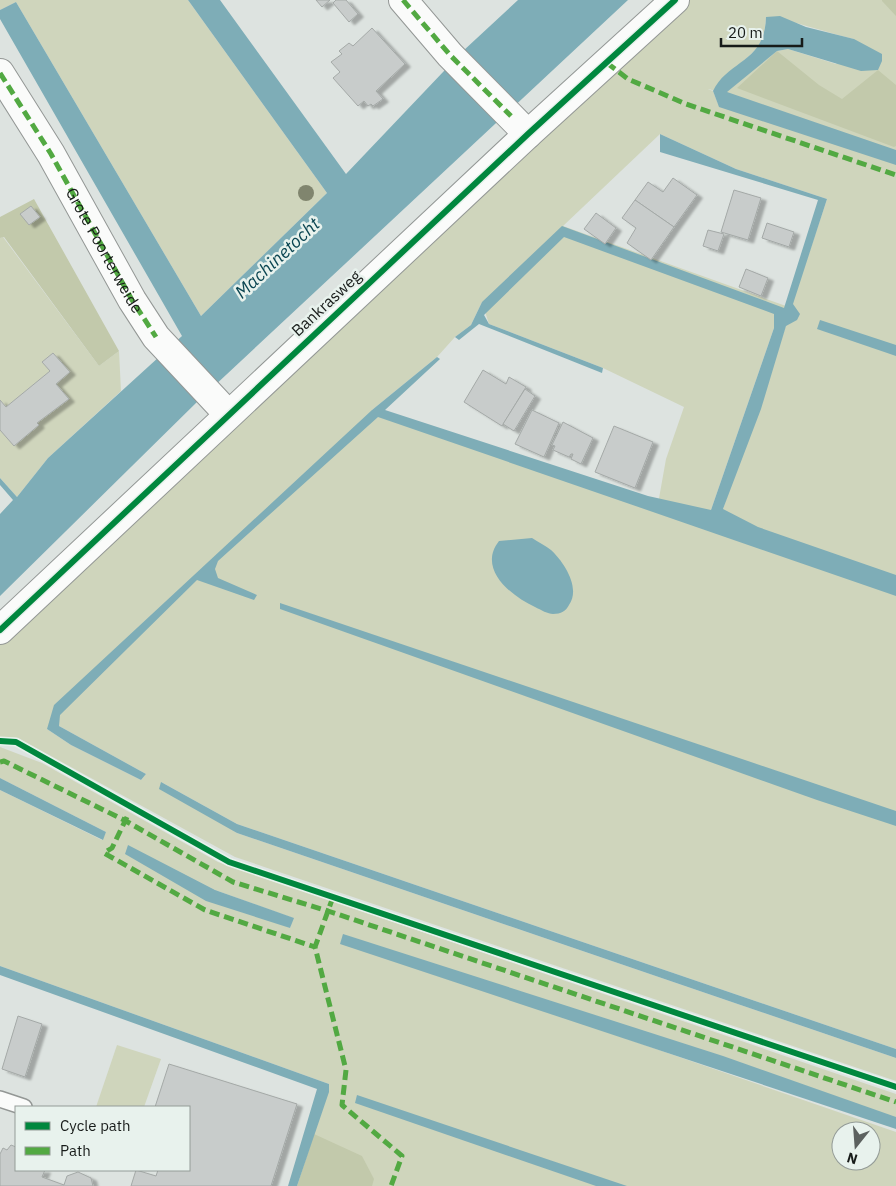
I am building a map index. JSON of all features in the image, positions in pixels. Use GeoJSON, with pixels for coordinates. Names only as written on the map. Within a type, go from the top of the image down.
{"type":"FeatureCollection","features":[{"type":"Feature","properties":{"kind":"street"},"geometry":{"type":"LineString","coordinates":[[403,0],[450,55],[519,125]]}},
{"type":"Feature","properties":{"kind":"street","name":"Bankrasweg"},"geometry":{"type":"LineString","coordinates":[[0,630],[40,594],[219,406],[519,125],[675,0]]}},
{"type":"Feature","properties":{"kind":"street","name":"Grote Poorterweide"},"geometry":{"type":"LineString","coordinates":[[0,74],[51,154],[132,300],[156,337],[219,406]]}},
{"type":"Feature","properties":{"kind":"lane"},"geometry":{"type":"LineString","coordinates":[[0,1099],[21,1106]]}},
{"type":"Feature","properties":{"kind":"green space"},"geometry":{"type":"Polygon","coordinates":[[[0,0],[188,0],[327,193],[201,316],[16,2],[0,10],[0,0]]]}},
{"type":"Feature","properties":{"kind":"green space"},"geometry":{"type":"Polygon","coordinates":[[[685,0],[896,0],[896,1049],[237,824],[161,782],[237,833],[896,1058],[896,1081],[235,857],[18,738],[0,737],[0,645],[685,0]],[[766,17],[763,37],[755,50],[729,74],[744,77],[777,51],[788,49],[836,64],[854,39],[766,17]],[[708,89],[713,91],[718,104],[802,121],[708,89]],[[660,134],[563,226],[786,306],[805,265],[827,199],[736,169],[660,134]],[[482,302],[471,325],[455,337],[437,357],[372,410],[658,504],[666,459],[684,407],[603,368],[489,324],[482,302]],[[793,305],[774,314],[774,328],[711,510],[718,534],[723,509],[793,305]],[[59,726],[47,729],[71,745],[141,780],[146,774],[59,726]]]}},
{"type":"Feature","properties":{"kind":"green space"},"geometry":{"type":"Polygon","coordinates":[[[896,0],[896,16],[882,1],[896,0]]]}},
{"type":"Feature","properties":{"kind":"green space"},"geometry":{"type":"Polygon","coordinates":[[[777,51],[819,85],[842,99],[878,70],[896,85],[896,146],[894,147],[737,88],[777,51]]]}},
{"type":"Feature","properties":{"kind":"green space"},"geometry":{"type":"Polygon","coordinates":[[[34,199],[119,351],[99,366],[4,237],[0,238],[0,217],[34,199]]]}},
{"type":"Feature","properties":{"kind":"green space"},"geometry":{"type":"Polygon","coordinates":[[[3,237],[99,366],[119,351],[121,391],[48,458],[17,497],[0,478],[0,238],[3,237]]]}},
{"type":"Feature","properties":{"kind":"green space"},"geometry":{"type":"Polygon","coordinates":[[[0,747],[42,763],[218,862],[896,1094],[896,1124],[448,977],[864,1121],[831,1121],[831,1171],[881,1171],[881,1127],[896,1132],[896,1186],[298,1186],[329,1084],[0,966],[0,790],[102,840],[106,832],[0,778],[0,747]],[[127,845],[215,890],[216,890],[127,845]],[[216,890],[290,928],[293,918],[216,890]]]}},
{"type":"Feature","properties":{"kind":"green space"},"geometry":{"type":"Polygon","coordinates":[[[117,1045],[161,1059],[144,1106],[96,1106],[117,1045]]]}},
{"type":"Feature","properties":{"kind":"green space"},"geometry":{"type":"Polygon","coordinates":[[[314,1134],[362,1156],[374,1179],[372,1186],[297,1186],[314,1134]]]}},
{"type":"Feature","properties":{"kind":"water","name":"Machinetocht"},"geometry":{"type":"Polygon","coordinates":[[[188,0],[220,0],[346,174],[463,51],[518,0],[628,0],[197,402],[0,596],[0,514],[13,500],[0,485],[0,478],[17,497],[48,458],[182,336],[0,19],[0,10],[16,2],[201,316],[327,193],[188,0]]]}},
{"type":"Feature","properties":{"kind":"water"},"geometry":{"type":"Polygon","coordinates":[[[780,16],[806,27],[854,39],[882,54],[882,61],[878,70],[861,71],[788,49],[777,51],[727,92],[896,150],[896,165],[719,107],[713,91],[727,73],[745,60],[759,44],[764,32],[766,17],[780,16]]]}},
{"type":"Feature","properties":{"kind":"water"},"geometry":{"type":"Polygon","coordinates":[[[660,134],[736,169],[827,199],[793,304],[800,314],[797,320],[786,326],[761,409],[723,509],[758,527],[896,575],[896,596],[378,417],[218,561],[215,569],[218,578],[257,595],[254,600],[197,580],[60,715],[59,726],[146,774],[141,780],[71,745],[47,729],[54,705],[372,410],[437,357],[440,359],[385,410],[648,496],[711,510],[774,328],[774,314],[564,237],[484,315],[489,324],[603,368],[602,373],[479,324],[459,340],[455,337],[471,325],[482,302],[562,226],[784,308],[818,200],[660,152],[660,134]]]}},
{"type":"Feature","properties":{"kind":"water"},"geometry":{"type":"Polygon","coordinates":[[[820,320],[896,345],[896,356],[817,329],[820,320]]]}},
{"type":"Feature","properties":{"kind":"water"},"geometry":{"type":"Polygon","coordinates":[[[532,538],[551,550],[561,561],[572,583],[572,598],[569,605],[561,613],[556,614],[542,611],[516,596],[507,589],[494,571],[492,562],[493,551],[499,541],[532,538]]]}},
{"type":"Feature","properties":{"kind":"water"},"geometry":{"type":"Polygon","coordinates":[[[280,603],[896,811],[896,826],[817,800],[280,609],[280,603]]]}},
{"type":"Feature","properties":{"kind":"water"},"geometry":{"type":"Polygon","coordinates":[[[0,778],[106,832],[103,840],[0,790],[0,778]]]}},
{"type":"Feature","properties":{"kind":"water"},"geometry":{"type":"Polygon","coordinates":[[[161,782],[237,824],[896,1049],[896,1058],[237,833],[159,789],[161,782]]]}},
{"type":"Feature","properties":{"kind":"water"},"geometry":{"type":"Polygon","coordinates":[[[128,845],[215,890],[294,918],[290,928],[206,901],[125,854],[128,845]]]}},
{"type":"Feature","properties":{"kind":"water"},"geometry":{"type":"Polygon","coordinates":[[[343,934],[723,1056],[896,1117],[896,1129],[881,1124],[881,1121],[872,1121],[340,944],[343,934]]]}},
{"type":"Feature","properties":{"kind":"water"},"geometry":{"type":"Polygon","coordinates":[[[0,966],[329,1084],[329,1092],[297,1186],[288,1186],[317,1089],[0,975],[0,966]]]}},
{"type":"Feature","properties":{"kind":"water"},"geometry":{"type":"Polygon","coordinates":[[[357,1095],[627,1186],[596,1186],[355,1103],[357,1095]]]}},
{"type":"Feature","properties":{"kind":"building"},"geometry":{"type":"Polygon","coordinates":[[[316,0],[330,0],[322,7],[316,0]]]}},
{"type":"Feature","properties":{"kind":"building"},"geometry":{"type":"Polygon","coordinates":[[[336,0],[346,0],[358,14],[349,22],[333,3],[336,0]]]}},
{"type":"Feature","properties":{"kind":"building"},"geometry":{"type":"Polygon","coordinates":[[[372,28],[405,64],[376,91],[383,99],[373,106],[371,104],[368,106],[364,101],[358,106],[333,78],[340,72],[331,62],[342,54],[339,51],[349,43],[353,46],[372,28]]]}},
{"type":"Feature","properties":{"kind":"building"},"geometry":{"type":"Polygon","coordinates":[[[673,178],[697,195],[674,227],[635,200],[648,182],[663,192],[673,178]]]}},
{"type":"Feature","properties":{"kind":"building"},"geometry":{"type":"Polygon","coordinates":[[[734,190],[761,198],[748,240],[721,232],[734,190]]]}},
{"type":"Feature","properties":{"kind":"building"},"geometry":{"type":"Polygon","coordinates":[[[635,200],[674,227],[651,260],[627,243],[636,228],[622,218],[635,200]]]}},
{"type":"Feature","properties":{"kind":"building"},"geometry":{"type":"Polygon","coordinates":[[[31,206],[40,217],[29,225],[20,214],[31,206]]]}},
{"type":"Feature","properties":{"kind":"building"},"geometry":{"type":"Polygon","coordinates":[[[596,213],[616,228],[605,244],[584,229],[596,213]]]}},
{"type":"Feature","properties":{"kind":"building"},"geometry":{"type":"Polygon","coordinates":[[[767,223],[794,232],[789,247],[762,238],[767,223]]]}},
{"type":"Feature","properties":{"kind":"building"},"geometry":{"type":"Polygon","coordinates":[[[708,230],[724,234],[718,251],[703,246],[708,230]]]}},
{"type":"Feature","properties":{"kind":"building"},"geometry":{"type":"Polygon","coordinates":[[[746,269],[768,278],[761,296],[739,287],[746,269]]]}},
{"type":"Feature","properties":{"kind":"building"},"geometry":{"type":"Polygon","coordinates":[[[53,353],[70,372],[56,384],[69,399],[37,423],[39,425],[14,446],[0,430],[0,400],[6,407],[50,371],[42,362],[53,353]]]}},
{"type":"Feature","properties":{"kind":"building"},"geometry":{"type":"Polygon","coordinates":[[[483,370],[506,384],[509,377],[526,387],[502,426],[464,402],[483,370]]]}},
{"type":"Feature","properties":{"kind":"building"},"geometry":{"type":"Polygon","coordinates":[[[525,389],[535,396],[514,431],[503,424],[525,389]]]}},
{"type":"Feature","properties":{"kind":"building"},"geometry":{"type":"Polygon","coordinates":[[[532,410],[559,423],[544,457],[515,444],[532,410]]]}},
{"type":"Feature","properties":{"kind":"building"},"geometry":{"type":"Polygon","coordinates":[[[563,422],[593,438],[581,464],[571,459],[573,454],[569,457],[553,450],[555,446],[552,445],[563,422]]]}},
{"type":"Feature","properties":{"kind":"building"},"geometry":{"type":"Polygon","coordinates":[[[614,426],[653,442],[635,488],[595,472],[614,426]]]}},
{"type":"Feature","properties":{"kind":"building"},"geometry":{"type":"Polygon","coordinates":[[[18,1016],[42,1024],[25,1077],[2,1069],[18,1016]]]}},
{"type":"Feature","properties":{"kind":"building"},"geometry":{"type":"Polygon","coordinates":[[[169,1064],[297,1104],[271,1186],[131,1186],[136,1171],[156,1176],[158,1171],[190,1171],[190,1106],[155,1106],[169,1064]]]}},
{"type":"Feature","properties":{"kind":"building"},"geometry":{"type":"Polygon","coordinates":[[[11,1145],[15,1147],[15,1171],[45,1171],[42,1177],[64,1185],[67,1176],[78,1172],[91,1178],[93,1186],[0,1186],[0,1154],[3,1148],[7,1150],[11,1145]]]}},
{"type":"Feature","properties":{"kind":"marked path"},"geometry":{"type":"LineString","coordinates":[[403,0],[450,55],[511,116]]}},
{"type":"Feature","properties":{"kind":"marked path"},"geometry":{"type":"LineString","coordinates":[[607,63],[628,79],[686,104],[896,175]]}},
{"type":"Feature","properties":{"kind":"marked path"},"geometry":{"type":"LineString","coordinates":[[0,73],[51,154],[132,300],[156,337]]}},
{"type":"Feature","properties":{"kind":"marked path"},"geometry":{"type":"LineString","coordinates":[[0,762],[4,761],[124,820],[233,882],[328,911],[896,1102]]}},
{"type":"Feature","properties":{"kind":"marked path"},"geometry":{"type":"LineString","coordinates":[[127,817],[112,848],[104,853],[205,910],[315,947]]}},
{"type":"Feature","properties":{"kind":"marked path"},"geometry":{"type":"LineString","coordinates":[[333,897],[315,947],[346,1070],[342,1105],[402,1156],[391,1186]]}},
{"type":"Feature","properties":{"kind":"cycle path"},"geometry":{"type":"LineString","coordinates":[[0,630],[528,134],[675,0]]}},
{"type":"Feature","properties":{"kind":"cycle path"},"geometry":{"type":"LineString","coordinates":[[0,741],[16,742],[229,862],[896,1087]]}}]}
